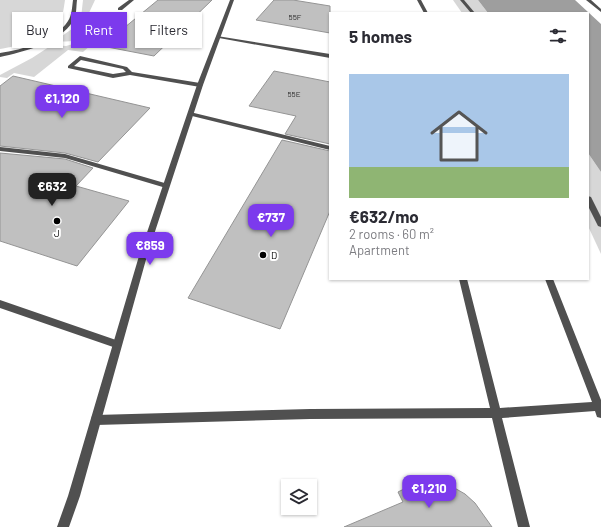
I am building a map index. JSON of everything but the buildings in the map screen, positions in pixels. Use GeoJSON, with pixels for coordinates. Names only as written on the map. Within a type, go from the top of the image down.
{"type":"FeatureCollection","features":[{"type":"Feature","properties":{"kind":"street"},"geometry":{"type":"LineString","coordinates":[[0,55],[11,53],[40,43],[61,32],[72,20],[75,0]]}},
{"type":"Feature","properties":{"kind":"street"},"geometry":{"type":"LineString","coordinates":[[120,10],[132,0]]}},
{"type":"Feature","properties":{"kind":"street"},"geometry":{"type":"LineString","coordinates":[[63,527],[74,496],[116,344],[143,256],[200,85],[232,0]]}},
{"type":"Feature","properties":{"kind":"street"},"geometry":{"type":"LineString","coordinates":[[418,0],[425,12]]}},
{"type":"Feature","properties":{"kind":"street"},"geometry":{"type":"LineString","coordinates":[[462,0],[472,12]]}},
{"type":"Feature","properties":{"kind":"street"},"geometry":{"type":"LineString","coordinates":[[588,0],[601,11]]}},
{"type":"Feature","properties":{"kind":"street"},"geometry":{"type":"LineString","coordinates":[[219,37],[329,56]]}},
{"type":"Feature","properties":{"kind":"street"},"geometry":{"type":"LineString","coordinates":[[130,72],[125,68],[80,58],[70,67],[112,76],[130,72],[200,85]]}},
{"type":"Feature","properties":{"kind":"street"},"geometry":{"type":"LineString","coordinates":[[190,114],[329,148]]}},
{"type":"Feature","properties":{"kind":"street"},"geometry":{"type":"LineString","coordinates":[[0,149],[65,156],[166,186]]}},
{"type":"Feature","properties":{"kind":"street"},"geometry":{"type":"LineString","coordinates":[[589,201],[601,224]]}},
{"type":"Feature","properties":{"kind":"street"},"geometry":{"type":"LineString","coordinates":[[463,280],[524,527]]}},
{"type":"Feature","properties":{"kind":"street"},"geometry":{"type":"LineString","coordinates":[[96,420],[366,413],[496,413],[600,408],[549,280]]}},
{"type":"Feature","properties":{"kind":"street"},"geometry":{"type":"LineString","coordinates":[[0,304],[116,344]]}},
{"type":"Feature","properties":{"kind":"shaded area"},"geometry":{"type":"Polygon","coordinates":[[[0,0],[65,0],[63,12],[12,12],[12,47],[0,49],[0,0]]]}},
{"type":"Feature","properties":{"kind":"shaded area"},"geometry":{"type":"Polygon","coordinates":[[[83,0],[95,0],[89,12],[82,12],[83,0]]]}},
{"type":"Feature","properties":{"kind":"shaded area"},"geometry":{"type":"Polygon","coordinates":[[[453,0],[478,0],[487,12],[461,12],[453,0]]]}},
{"type":"Feature","properties":{"kind":"shaded area"},"geometry":{"type":"Polygon","coordinates":[[[478,0],[575,0],[588,12],[487,12],[478,0]]]}},
{"type":"Feature","properties":{"kind":"shaded area"},"geometry":{"type":"Polygon","coordinates":[[[589,13],[601,24],[601,172],[589,154],[589,13]]]}},
{"type":"Feature","properties":{"kind":"shaded area"},"geometry":{"type":"Polygon","coordinates":[[[71,30],[71,41],[63,41],[63,35],[71,30]]]}},
{"type":"Feature","properties":{"kind":"shaded area"},"geometry":{"type":"Polygon","coordinates":[[[71,45],[71,48],[88,48],[83,52],[68,50],[34,77],[14,73],[7,78],[0,77],[0,75],[47,48],[63,48],[63,46],[71,45]]]}},
{"type":"Feature","properties":{"kind":"shaded area"},"geometry":{"type":"Polygon","coordinates":[[[589,154],[601,172],[601,254],[589,228],[589,154]]]}},
{"type":"Feature","properties":{"kind":"place","name":"J"},"geometry":{"type":"Point","coordinates":[57,221]}},
{"type":"Feature","properties":{"kind":"place","name":"D"},"geometry":{"type":"Point","coordinates":[263,255]}}]}
